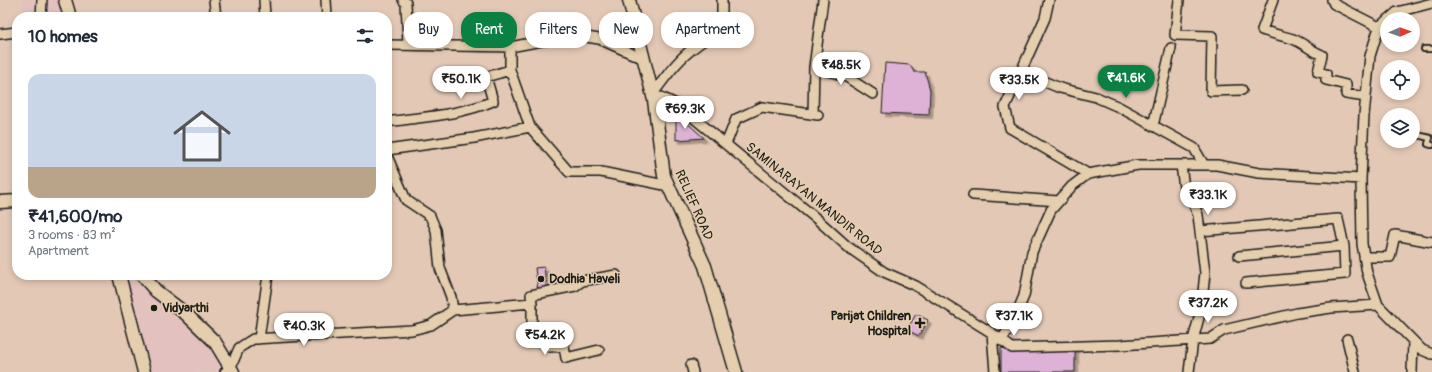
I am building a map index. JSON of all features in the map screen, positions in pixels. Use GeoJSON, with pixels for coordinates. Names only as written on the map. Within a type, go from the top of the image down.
{"type":"FeatureCollection","features":[{"type":"Feature","properties":{"kind":"main road"},"geometry":{"type":"LineString","coordinates":[[65,0],[69,12]]}},
{"type":"Feature","properties":{"kind":"main road","name":"RELIEF ROAD"},"geometry":{"type":"LineString","coordinates":[[629,0],[654,97],[664,176],[705,266],[736,372]]}},
{"type":"Feature","properties":{"kind":"main road"},"geometry":{"type":"LineString","coordinates":[[0,202],[12,201]]}},
{"type":"Feature","properties":{"kind":"main road"},"geometry":{"type":"LineString","coordinates":[[120,280],[144,372]]}},
{"type":"Feature","properties":{"kind":"main road"},"geometry":{"type":"LineString","coordinates":[[146,280],[156,291],[186,314],[215,342],[230,371]]}},
{"type":"Feature","properties":{"kind":"street"},"geometry":{"type":"LineString","coordinates":[[42,0],[42,12]]}},
{"type":"Feature","properties":{"kind":"street"},"geometry":{"type":"LineString","coordinates":[[214,0],[215,12]]}},
{"type":"Feature","properties":{"kind":"street"},"geometry":{"type":"LineString","coordinates":[[264,0],[265,12]]}},
{"type":"Feature","properties":{"kind":"street"},"geometry":{"type":"LineString","coordinates":[[326,0],[327,12]]}},
{"type":"Feature","properties":{"kind":"street"},"geometry":{"type":"LineString","coordinates":[[403,0],[406,3],[406,12]]}},
{"type":"Feature","properties":{"kind":"street"},"geometry":{"type":"LineString","coordinates":[[654,97],[674,65],[699,42],[722,29],[722,0]]}},
{"type":"Feature","properties":{"kind":"street"},"geometry":{"type":"LineString","coordinates":[[726,144],[736,119],[762,107],[815,115],[814,67],[823,0]]}},
{"type":"Feature","properties":{"kind":"street"},"geometry":{"type":"LineString","coordinates":[[1049,0],[1045,18],[1005,107],[1010,128],[1088,174]]}},
{"type":"Feature","properties":{"kind":"street"},"geometry":{"type":"LineString","coordinates":[[1179,0],[1175,35],[1212,36],[1211,91],[1242,90]]}},
{"type":"Feature","properties":{"kind":"street"},"geometry":{"type":"LineString","coordinates":[[1273,0],[1262,30],[1273,35],[1295,40],[1311,51],[1322,55],[1318,72],[1326,74],[1326,80],[1346,85],[1346,94],[1366,97]]}},
{"type":"Feature","properties":{"kind":"street"},"geometry":{"type":"LineString","coordinates":[[1332,0],[1334,4],[1379,27],[1370,56],[1361,179],[1361,215],[1364,257],[1367,273],[1378,305],[1422,350],[1432,354]]}},
{"type":"Feature","properties":{"kind":"street"},"geometry":{"type":"LineString","coordinates":[[1397,12],[1432,3]]}},
{"type":"Feature","properties":{"kind":"street"},"geometry":{"type":"LineString","coordinates":[[0,34],[12,33]]}},
{"type":"Feature","properties":{"kind":"street"},"geometry":{"type":"LineString","coordinates":[[517,46],[573,35],[599,39],[644,59]]}},
{"type":"Feature","properties":{"kind":"street"},"geometry":{"type":"LineString","coordinates":[[392,45],[404,44]]}},
{"type":"Feature","properties":{"kind":"street"},"geometry":{"type":"LineString","coordinates":[[510,48],[510,70],[530,127],[569,172],[601,172],[669,186]]}},
{"type":"Feature","properties":{"kind":"street"},"geometry":{"type":"LineString","coordinates":[[1153,126],[1171,48]]}},
{"type":"Feature","properties":{"kind":"street"},"geometry":{"type":"LineString","coordinates":[[814,67],[845,76],[873,94]]}},
{"type":"Feature","properties":{"kind":"street"},"geometry":{"type":"LineString","coordinates":[[392,121],[460,111],[493,101],[486,77],[510,70]]}},
{"type":"Feature","properties":{"kind":"street"},"geometry":{"type":"LineString","coordinates":[[1021,72],[1060,88],[1096,97],[1194,148],[1204,165]]}},
{"type":"Feature","properties":{"kind":"street","name":"SAMINARAYAN MANDIR ROAD"},"geometry":{"type":"LineString","coordinates":[[654,97],[661,97],[678,105],[848,246],[884,272],[916,286],[992,332],[1001,341],[1012,348],[1120,345],[1210,339],[1224,330],[1297,313],[1331,308],[1378,305]]}},
{"type":"Feature","properties":{"kind":"street"},"geometry":{"type":"LineString","coordinates":[[392,149],[474,138],[530,127]]}},
{"type":"Feature","properties":{"kind":"street"},"geometry":{"type":"LineString","coordinates":[[1001,341],[1013,322],[1024,296],[1032,252],[1051,210],[1072,186],[1088,174],[1138,165],[1218,165],[1259,173],[1361,179]]}},
{"type":"Feature","properties":{"kind":"street"},"geometry":{"type":"LineString","coordinates":[[1181,165],[1184,188],[1192,200],[1198,215],[1205,273],[1201,310],[1193,340],[1189,372]]}},
{"type":"Feature","properties":{"kind":"street"},"geometry":{"type":"LineString","coordinates":[[392,168],[406,200],[430,216],[436,230],[440,268],[451,297],[453,310]]}},
{"type":"Feature","properties":{"kind":"street"},"geometry":{"type":"LineString","coordinates":[[973,195],[1059,201]]}},
{"type":"Feature","properties":{"kind":"street"},"geometry":{"type":"LineString","coordinates":[[1200,231],[1338,218],[1344,246],[1345,274],[1246,283]]}},
{"type":"Feature","properties":{"kind":"street"},"geometry":{"type":"LineString","coordinates":[[1364,257],[1390,257],[1395,235],[1432,242]]}},
{"type":"Feature","properties":{"kind":"street"},"geometry":{"type":"LineString","coordinates":[[1239,256],[1344,246]]}},
{"type":"Feature","properties":{"kind":"street"},"geometry":{"type":"LineString","coordinates":[[599,350],[566,358],[564,346],[550,347],[541,341],[532,326],[531,295],[575,286],[582,281],[616,275]]}},
{"type":"Feature","properties":{"kind":"street"},"geometry":{"type":"LineString","coordinates":[[259,339],[267,280]]}},
{"type":"Feature","properties":{"kind":"street"},"geometry":{"type":"LineString","coordinates":[[230,371],[239,348],[248,342],[259,339],[412,330],[431,325],[453,310],[532,303]]}},
{"type":"Feature","properties":{"kind":"street"},"geometry":{"type":"LineString","coordinates":[[992,332],[994,372]]}},
{"type":"Feature","properties":{"kind":"street"},"geometry":{"type":"LineString","coordinates":[[1347,339],[1355,372]]}},
{"type":"Feature","properties":{"kind":"street"},"geometry":{"type":"LineString","coordinates":[[1412,372],[1413,341]]}},
{"type":"Feature","properties":{"kind":"lane"},"geometry":{"type":"LineString","coordinates":[[1424,49],[1432,49]]}},
{"type":"Feature","properties":{"kind":"lane"},"geometry":{"type":"LineString","coordinates":[[1420,136],[1430,138],[1428,144],[1432,145]]}},
{"type":"Feature","properties":{"kind":"shaded area"},"geometry":{"type":"Polygon","coordinates":[[[23,0],[40,0],[39,12],[23,12],[23,0]]]}},
{"type":"Feature","properties":{"kind":"shaded area"},"geometry":{"type":"Polygon","coordinates":[[[48,0],[58,0],[62,12],[47,12],[48,0]]]}},
{"type":"Feature","properties":{"kind":"shaded area"},"geometry":{"type":"Polygon","coordinates":[[[124,280],[136,280],[206,343],[227,368],[220,372],[148,372],[124,280]]]}},
{"type":"Feature","properties":{"kind":"building"},"geometry":{"type":"Polygon","coordinates":[[[885,63],[910,65],[914,72],[925,72],[930,90],[929,115],[882,113],[885,63]]]}},
{"type":"Feature","properties":{"kind":"building"},"geometry":{"type":"Polygon","coordinates":[[[676,113],[704,138],[676,140],[676,113]]]}},
{"type":"Feature","properties":{"kind":"building","name":"Dodhia Haveli"},"geometry":{"type":"Polygon","coordinates":[[[544,267],[547,290],[538,290],[535,268],[544,267]]]}},
{"type":"Feature","properties":{"kind":"building"},"geometry":{"type":"Polygon","coordinates":[[[916,314],[928,320],[919,336],[907,330],[916,314]]]}},
{"type":"Feature","properties":{"kind":"building"},"geometry":{"type":"Polygon","coordinates":[[[1001,348],[1075,348],[1075,372],[1001,372],[1001,348]]]}},
{"type":"Feature","properties":{"kind":"place","name":"Dodhia Haveli"},"geometry":{"type":"Point","coordinates":[541,279]}},
{"type":"Feature","properties":{"kind":"place","name":"Vidyarthi"},"geometry":{"type":"Point","coordinates":[154,308]}},
{"type":"Feature","properties":{"kind":"place","name":"Parijat Children Hospital"},"geometry":{"type":"Point","coordinates":[920,323]}}]}
